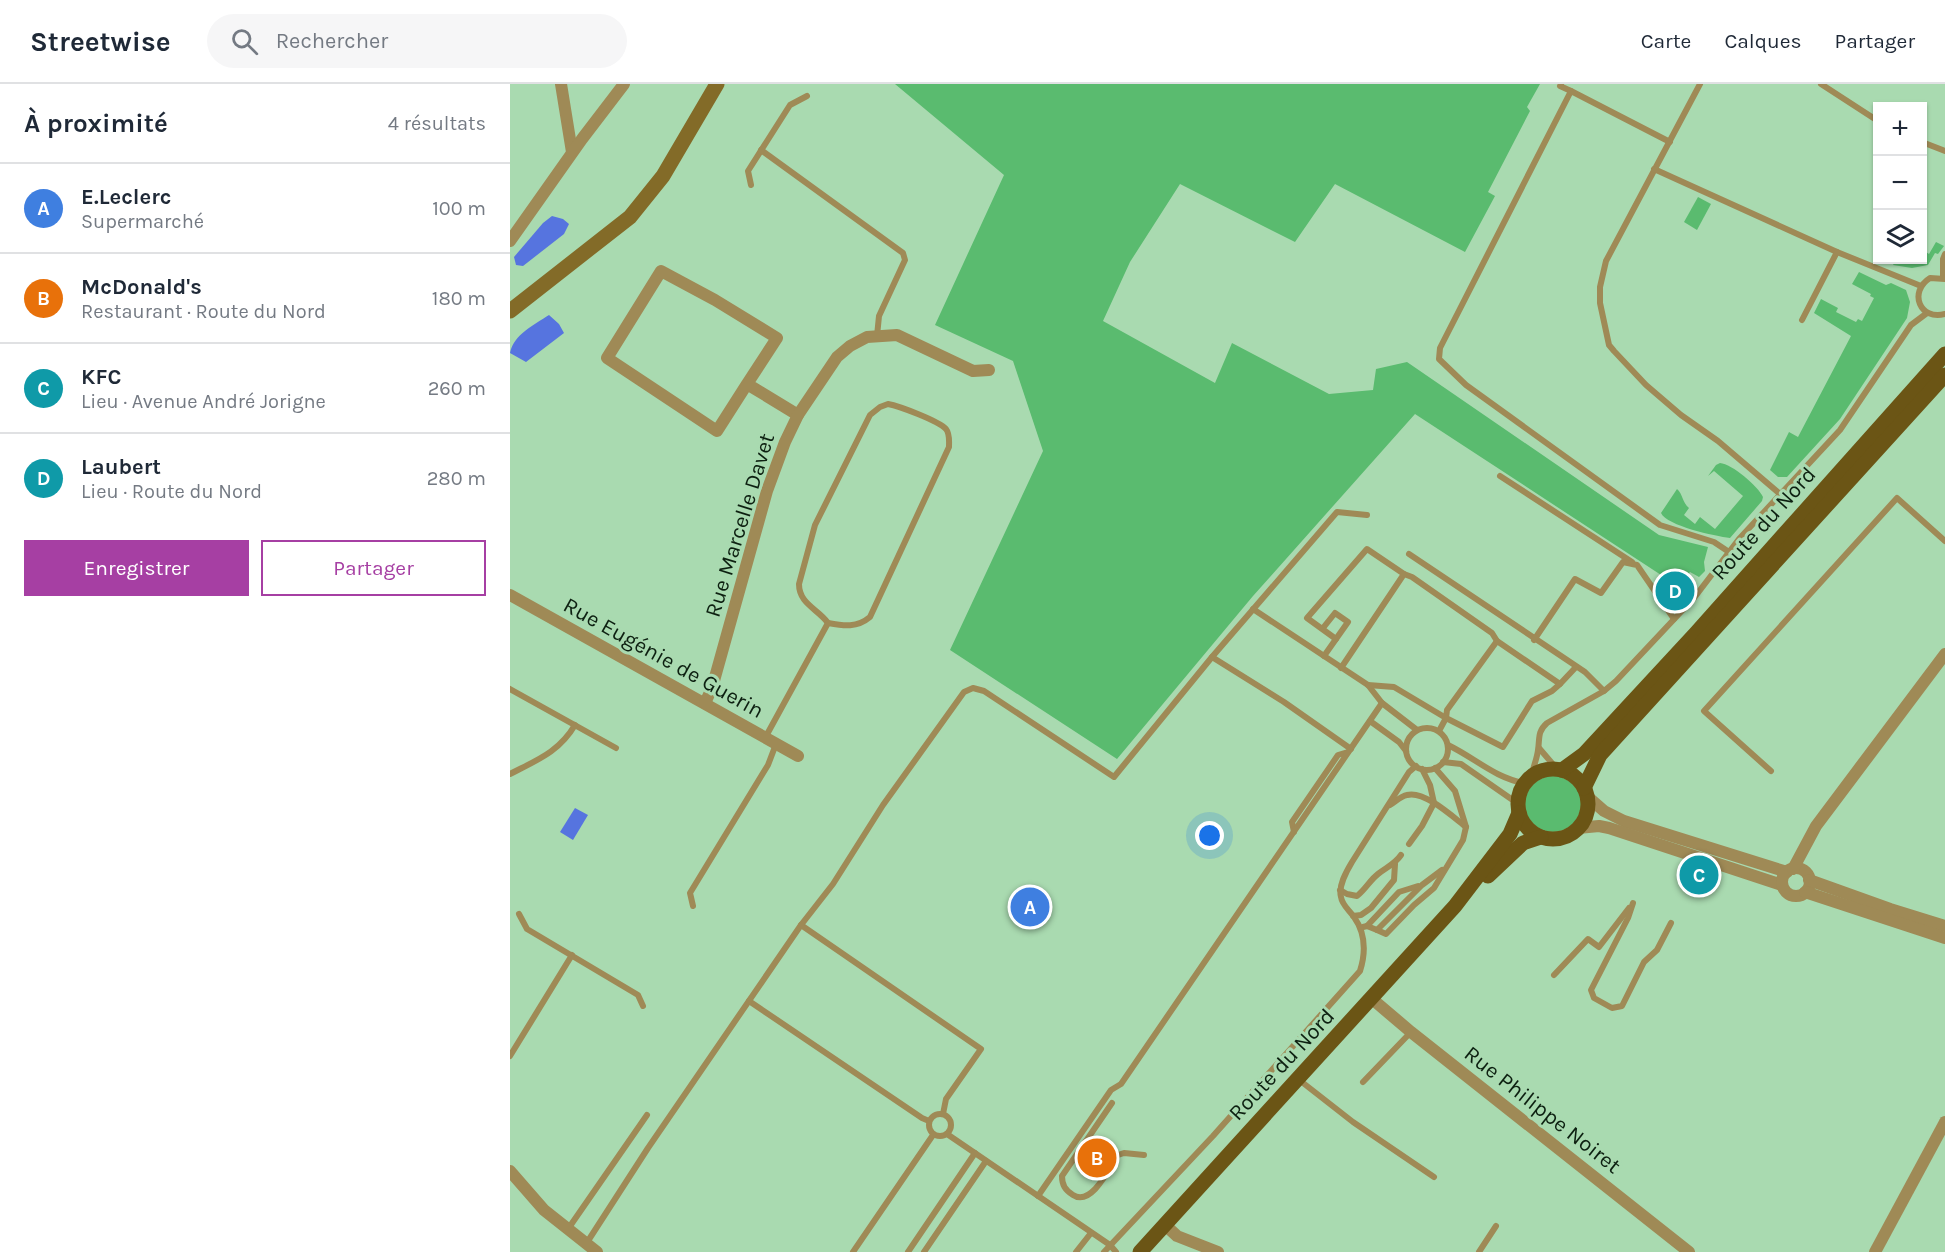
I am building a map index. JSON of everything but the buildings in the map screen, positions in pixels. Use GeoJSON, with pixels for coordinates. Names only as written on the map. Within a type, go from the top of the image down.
{"type":"FeatureCollection","features":[{"type":"Feature","properties":{"kind":"main road","name":"Route du Nord"},"geometry":{"type":"LineString","coordinates":[[1559,769],[1584,753],[1696,633],[1945,354]]}},
{"type":"Feature","properties":{"kind":"main road","name":"Route du Nord"},"geometry":{"type":"LineString","coordinates":[[1586,792],[1600,755],[1945,375]]}},
{"type":"Feature","properties":{"kind":"main road"},"geometry":{"type":"LineString","coordinates":[[1559,769],[1571,774],[1586,792],[1587,814],[1578,828],[1565,837],[1557,839],[1541,837],[1527,828],[1518,808],[1519,792],[1528,779],[1539,771],[1559,769]]}},
{"type":"Feature","properties":{"kind":"main road","name":"Route du Nord"},"geometry":{"type":"LineString","coordinates":[[1455,906],[1510,834],[1518,808]]}},
{"type":"Feature","properties":{"kind":"main road","name":"Route du Nord"},"geometry":{"type":"LineString","coordinates":[[1140,1252],[1150,1246],[1164,1224],[1455,906],[1516,848],[1541,837]]}},
{"type":"Feature","properties":{"kind":"street"},"geometry":{"type":"LineString","coordinates":[[561,84],[572,152]]}},
{"type":"Feature","properties":{"kind":"street"},"geometry":{"type":"LineString","coordinates":[[510,241],[572,152],[624,84]]}},
{"type":"Feature","properties":{"kind":"street"},"geometry":{"type":"LineString","coordinates":[[512,304],[630,217],[663,176],[717,84]]}},
{"type":"Feature","properties":{"kind":"street"},"geometry":{"type":"LineString","coordinates":[[661,271],[715,300],[777,338],[747,384],[717,431],[607,358],[661,271]]}},
{"type":"Feature","properties":{"kind":"street"},"geometry":{"type":"LineString","coordinates":[[877,336],[897,335],[974,371],[989,370]]}},
{"type":"Feature","properties":{"kind":"street","name":"Rue Marcelle Davet"},"geometry":{"type":"LineString","coordinates":[[705,703],[712,688],[767,491],[785,442],[798,415],[837,357],[862,340],[877,336]]}},
{"type":"Feature","properties":{"kind":"street"},"geometry":{"type":"LineString","coordinates":[[747,384],[798,415]]}},
{"type":"Feature","properties":{"kind":"street","name":"Rue Eugénie de Guerin"},"geometry":{"type":"LineString","coordinates":[[510,595],[798,756]]}},
{"type":"Feature","properties":{"kind":"street"},"geometry":{"type":"LineString","coordinates":[[1782,885],[1782,878],[1790,870],[1816,826],[1945,654]]}},
{"type":"Feature","properties":{"kind":"street"},"geometry":{"type":"LineString","coordinates":[[1586,792],[1604,811],[1624,821],[1766,867],[1799,869],[1807,882],[1945,938]]}},
{"type":"Feature","properties":{"kind":"street"},"geometry":{"type":"LineString","coordinates":[[1578,828],[1599,826],[1609,828],[1782,885],[1790,895],[1798,896],[1807,882],[1810,837]]}},
{"type":"Feature","properties":{"kind":"street"},"geometry":{"type":"LineString","coordinates":[[1807,882],[1945,926]]}},
{"type":"Feature","properties":{"kind":"street","name":"Rue Philippe Noiret"},"geometry":{"type":"LineString","coordinates":[[1371,998],[1689,1252]]}},
{"type":"Feature","properties":{"kind":"street"},"geometry":{"type":"LineString","coordinates":[[1875,1252],[1945,1122]]}},
{"type":"Feature","properties":{"kind":"street"},"geometry":{"type":"LineString","coordinates":[[510,1171],[544,1210],[597,1252]]}},
{"type":"Feature","properties":{"kind":"street"},"geometry":{"type":"LineString","coordinates":[[1164,1224],[1177,1236],[1210,1251]]}},
{"type":"Feature","properties":{"kind":"lane"},"geometry":{"type":"LineString","coordinates":[[1561,84],[1560,86],[1670,142]]}},
{"type":"Feature","properties":{"kind":"lane"},"geometry":{"type":"LineString","coordinates":[[1700,84],[1606,261],[1600,286],[1600,303],[1609,345],[1646,385],[1681,415],[1718,441],[1780,494]]}},
{"type":"Feature","properties":{"kind":"lane"},"geometry":{"type":"LineString","coordinates":[[1821,84],[1873,118]]}},
{"type":"Feature","properties":{"kind":"lane"},"geometry":{"type":"LineString","coordinates":[[1571,91],[1440,348],[1439,359],[1466,385],[1660,525],[1714,542],[1728,552]]}},
{"type":"Feature","properties":{"kind":"lane"},"geometry":{"type":"LineString","coordinates":[[751,185],[748,171],[761,150],[790,105],[807,96]]}},
{"type":"Feature","properties":{"kind":"lane"},"geometry":{"type":"LineString","coordinates":[[1927,144],[1945,151]]}},
{"type":"Feature","properties":{"kind":"lane"},"geometry":{"type":"LineString","coordinates":[[761,150],[903,253],[905,260],[879,316],[877,336]]}},
{"type":"Feature","properties":{"kind":"lane"},"geometry":{"type":"LineString","coordinates":[[1654,168],[1837,252],[1921,286]]}},
{"type":"Feature","properties":{"kind":"lane"},"geometry":{"type":"LineString","coordinates":[[1802,320],[1837,252]]}},
{"type":"Feature","properties":{"kind":"lane"},"geometry":{"type":"LineString","coordinates":[[1945,254],[1944,278],[1930,278],[1921,286],[1918,293],[1918,301],[1927,313],[1937,316],[1945,314]]}},
{"type":"Feature","properties":{"kind":"lane"},"geometry":{"type":"LineString","coordinates":[[1406,751],[1409,738],[1418,730],[1429,728],[1439,731],[1448,745],[1503,778],[1528,779],[1539,748],[1538,735],[1541,728],[1604,691],[1616,681],[1694,598],[1728,552],[1840,430],[1911,325],[1927,313]]}},
{"type":"Feature","properties":{"kind":"lane"},"geometry":{"type":"LineString","coordinates":[[888,404],[900,406],[945,428],[950,436],[949,447],[870,617],[856,625],[843,626],[828,623],[821,614],[801,599],[799,591],[815,525],[870,415],[888,404]]}},
{"type":"Feature","properties":{"kind":"lane"},"geometry":{"type":"LineString","coordinates":[[1500,476],[1637,565],[1674,619]]}},
{"type":"Feature","properties":{"kind":"lane"},"geometry":{"type":"LineString","coordinates":[[1771,771],[1704,711],[1898,498],[1945,541]]}},
{"type":"Feature","properties":{"kind":"lane"},"geometry":{"type":"LineString","coordinates":[[585,1244],[801,925],[833,884],[884,805],[964,692],[973,688],[984,691],[1114,777],[1212,657],[1337,512],[1367,515]]}},
{"type":"Feature","properties":{"kind":"lane"},"geometry":{"type":"LineString","coordinates":[[1336,639],[1307,618],[1367,549],[1412,577],[1492,633],[1497,641],[1560,684]]}},
{"type":"Feature","properties":{"kind":"lane"},"geometry":{"type":"LineString","coordinates":[[1409,554],[1592,677],[1604,691]]}},
{"type":"Feature","properties":{"kind":"lane"},"geometry":{"type":"LineString","coordinates":[[1534,640],[1575,579],[1601,593],[1623,562],[1637,565]]}},
{"type":"Feature","properties":{"kind":"lane"},"geometry":{"type":"LineString","coordinates":[[1341,668],[1404,574]]}},
{"type":"Feature","properties":{"kind":"lane"},"geometry":{"type":"LineString","coordinates":[[1253,609],[1368,685],[1382,703],[1418,730]]}},
{"type":"Feature","properties":{"kind":"lane"},"geometry":{"type":"LineString","coordinates":[[1323,628],[1335,613],[1348,621],[1324,656]]}},
{"type":"Feature","properties":{"kind":"lane"},"geometry":{"type":"LineString","coordinates":[[693,906],[690,893],[768,765],[771,741],[828,623]]}},
{"type":"Feature","properties":{"kind":"lane"},"geometry":{"type":"LineString","coordinates":[[1439,731],[1446,718],[1447,710],[1497,641]]}},
{"type":"Feature","properties":{"kind":"lane"},"geometry":{"type":"LineString","coordinates":[[1212,657],[1284,702],[1350,750]]}},
{"type":"Feature","properties":{"kind":"lane"},"geometry":{"type":"LineString","coordinates":[[1368,685],[1394,687],[1446,718],[1503,747],[1532,701],[1552,691],[1576,667]]}},
{"type":"Feature","properties":{"kind":"lane"},"geometry":{"type":"LineString","coordinates":[[510,689],[616,748]]}},
{"type":"Feature","properties":{"kind":"lane"},"geometry":{"type":"LineString","coordinates":[[1038,1196],[1111,1089],[1121,1084],[1382,703]]}},
{"type":"Feature","properties":{"kind":"lane"},"geometry":{"type":"LineString","coordinates":[[1370,721],[1399,742],[1411,762],[1419,768],[1430,785],[1434,803],[1409,844]]}},
{"type":"Feature","properties":{"kind":"lane"},"geometry":{"type":"LineString","coordinates":[[510,774],[554,751],[568,738],[575,725]]}},
{"type":"Feature","properties":{"kind":"lane"},"geometry":{"type":"LineString","coordinates":[[1435,768],[1455,791],[1467,827],[1463,840],[1434,888],[1386,934],[1364,927],[1353,916],[1340,896],[1348,868],[1409,772],[1419,768],[1435,768],[1447,757],[1448,745]]}},
{"type":"Feature","properties":{"kind":"lane"},"geometry":{"type":"LineString","coordinates":[[1539,748],[1559,769]]}},
{"type":"Feature","properties":{"kind":"lane"},"geometry":{"type":"LineString","coordinates":[[1443,762],[1461,764],[1518,808]]}},
{"type":"Feature","properties":{"kind":"lane"},"geometry":{"type":"LineString","coordinates":[[1384,810],[1407,795],[1414,795],[1434,803],[1467,827]]}},
{"type":"Feature","properties":{"kind":"lane"},"geometry":{"type":"LineString","coordinates":[[1341,890],[1357,896],[1366,889],[1376,875],[1395,864],[1401,855]]}},
{"type":"Feature","properties":{"kind":"lane"},"geometry":{"type":"LineString","coordinates":[[1353,916],[1361,915],[1371,908],[1394,880],[1395,864]]}},
{"type":"Feature","properties":{"kind":"lane"},"geometry":{"type":"LineString","coordinates":[[1377,930],[1422,885],[1445,868]]}},
{"type":"Feature","properties":{"kind":"lane"},"geometry":{"type":"LineString","coordinates":[[1104,1252],[1213,1136],[1355,978],[1360,971],[1363,958],[1364,927],[1399,892],[1422,885]]}},
{"type":"Feature","properties":{"kind":"lane"},"geometry":{"type":"LineString","coordinates":[[1554,975],[1588,939],[1599,946],[1633,903],[1628,918],[1591,990],[1594,998],[1612,1008],[1618,1008],[1622,1006],[1644,962],[1657,950],[1671,923]]}},
{"type":"Feature","properties":{"kind":"lane"},"geometry":{"type":"LineString","coordinates":[[519,914],[527,929],[638,995],[643,1006]]}},
{"type":"Feature","properties":{"kind":"lane"},"geometry":{"type":"LineString","coordinates":[[801,925],[981,1049],[946,1099],[943,1114]]}},
{"type":"Feature","properties":{"kind":"lane"},"geometry":{"type":"LineString","coordinates":[[510,1056],[572,955]]}},
{"type":"Feature","properties":{"kind":"lane"},"geometry":{"type":"LineString","coordinates":[[749,1001],[929,1121]]}},
{"type":"Feature","properties":{"kind":"lane"},"geometry":{"type":"LineString","coordinates":[[1363,1082],[1411,1032]]}},
{"type":"Feature","properties":{"kind":"lane"},"geometry":{"type":"LineString","coordinates":[[1297,1079],[1353,1122],[1434,1177]]}},
{"type":"Feature","properties":{"kind":"lane"},"geometry":{"type":"LineString","coordinates":[[1112,1103],[1062,1176],[1062,1185],[1077,1198],[1084,1198],[1091,1194],[1118,1155],[1124,1153],[1144,1155]]}},
{"type":"Feature","properties":{"kind":"lane"},"geometry":{"type":"LineString","coordinates":[[943,1114],[951,1123],[950,1131],[939,1137],[933,1135],[928,1129],[929,1121],[933,1116],[943,1114]]}},
{"type":"Feature","properties":{"kind":"lane"},"geometry":{"type":"LineString","coordinates":[[568,1230],[647,1115]]}},
{"type":"Feature","properties":{"kind":"lane"},"geometry":{"type":"LineString","coordinates":[[947,1134],[1110,1245],[1116,1252]]}},
{"type":"Feature","properties":{"kind":"lane"},"geometry":{"type":"LineString","coordinates":[[853,1252],[933,1135]]}},
{"type":"Feature","properties":{"kind":"lane"},"geometry":{"type":"LineString","coordinates":[[908,1252],[975,1153]]}},
{"type":"Feature","properties":{"kind":"lane"},"geometry":{"type":"LineString","coordinates":[[924,1252],[986,1161]]}},
{"type":"Feature","properties":{"kind":"lane"},"geometry":{"type":"LineString","coordinates":[[1479,1252],[1496,1226]]}},
{"type":"Feature","properties":{"kind":"lane"},"geometry":{"type":"LineString","coordinates":[[1076,1252],[1091,1233]]}},
{"type":"Feature","properties":{"kind":"green space"},"geometry":{"type":"Polygon","coordinates":[[[895,84],[1540,84],[1527,107],[1530,111],[1488,192],[1495,196],[1465,252],[1335,184],[1295,242],[1180,184],[1130,262],[1103,321],[1215,383],[1232,343],[1329,394],[1373,390],[1376,369],[1407,362],[1659,535],[1708,547],[1704,562],[1705,571],[1699,577],[1690,572],[1685,578],[1687,586],[1684,590],[1415,414],[1253,596],[1117,759],[950,650],[1043,451],[1013,361],[935,325],[1004,175],[895,84]]]}},
{"type":"Feature","properties":{"kind":"green space"},"geometry":{"type":"Polygon","coordinates":[[[1698,197],[1711,204],[1697,230],[1684,222],[1698,197]]]}},
{"type":"Feature","properties":{"kind":"green space"},"geometry":{"type":"Polygon","coordinates":[[[1936,242],[1944,246],[1938,254],[1935,253],[1928,265],[1912,268],[1893,265],[1927,264],[1927,253],[1929,254],[1936,242]]]}},
{"type":"Feature","properties":{"kind":"green space"},"geometry":{"type":"Polygon","coordinates":[[[1859,272],[1886,285],[1891,283],[1906,290],[1910,302],[1907,318],[1840,419],[1787,477],[1778,477],[1770,470],[1789,432],[1798,437],[1851,336],[1814,313],[1821,299],[1838,308],[1836,312],[1856,322],[1858,319],[1862,321],[1874,298],[1852,284],[1859,272]]]}},
{"type":"Feature","properties":{"kind":"green space"},"geometry":{"type":"Polygon","coordinates":[[[1720,463],[1744,476],[1763,497],[1730,538],[1692,530],[1665,518],[1661,513],[1677,489],[1689,508],[1684,515],[1695,524],[1700,517],[1715,529],[1743,496],[1714,471],[1708,476],[1720,463]]]}},
{"type":"Feature","properties":{"kind":"green space"},"geometry":{"type":"Polygon","coordinates":[[[1548,776],[1558,776],[1573,784],[1579,793],[1581,804],[1579,815],[1573,824],[1558,832],[1548,832],[1537,827],[1530,820],[1525,809],[1525,799],[1530,788],[1537,781],[1548,776]]]}},
{"type":"Feature","properties":{"kind":"water"},"geometry":{"type":"Polygon","coordinates":[[[552,216],[563,219],[569,224],[564,234],[523,266],[516,265],[514,257],[543,223],[552,216]]]}},
{"type":"Feature","properties":{"kind":"water"},"geometry":{"type":"Polygon","coordinates":[[[549,315],[559,324],[564,333],[526,362],[510,353],[520,335],[549,315]]]}},
{"type":"Feature","properties":{"kind":"water"},"geometry":{"type":"Polygon","coordinates":[[[575,808],[588,815],[573,840],[560,832],[575,808]]]}},
{"type":"Feature","properties":{"kind":"place","name":"Laubert"},"geometry":{"type":"Point","coordinates":[1675,591]}},
{"type":"Feature","properties":{"kind":"place","name":"KFC"},"geometry":{"type":"Point","coordinates":[1699,875]}},
{"type":"Feature","properties":{"kind":"place","name":"E.Leclerc"},"geometry":{"type":"Point","coordinates":[1030,907]}},
{"type":"Feature","properties":{"kind":"place","name":"McDonald's"},"geometry":{"type":"Point","coordinates":[1097,1158]}}]}
